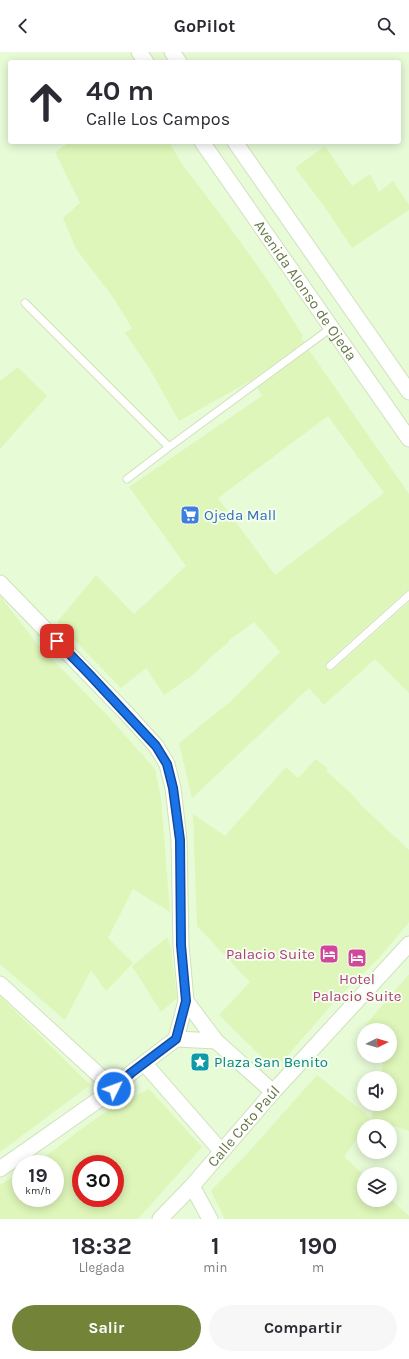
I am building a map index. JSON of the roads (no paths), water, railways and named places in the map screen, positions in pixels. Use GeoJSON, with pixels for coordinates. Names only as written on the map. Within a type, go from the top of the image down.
{"type":"FeatureCollection","features":[{"type":"Feature","properties":{"kind":"street"},"geometry":{"type":"LineString","coordinates":[[172,52],[178,60]]}},
{"type":"Feature","properties":{"kind":"street","name":"Avenida Alonso de Ojeda"},"geometry":{"type":"LineString","coordinates":[[203,144],[409,439]]}},
{"type":"Feature","properties":{"kind":"street","name":"Avenida Alonso de Ojeda"},"geometry":{"type":"LineString","coordinates":[[236,144],[409,392]]}},
{"type":"Feature","properties":{"kind":"street"},"geometry":{"type":"LineString","coordinates":[[0,583],[128,715],[156,746],[167,764],[173,788],[180,840],[181,945],[186,1001],[176,1039],[145,1064],[131,1073],[114,1089],[0,1169]]}},
{"type":"Feature","properties":{"kind":"street","name":"Calle Coto Paúl"},"geometry":{"type":"LineString","coordinates":[[160,1219],[192,1186],[273,1092],[409,944]]}},
{"type":"Feature","properties":{"kind":"street"},"geometry":{"type":"LineString","coordinates":[[0,984],[114,1089]]}},
{"type":"Feature","properties":{"kind":"street"},"geometry":{"type":"LineString","coordinates":[[186,1001],[216,1041],[273,1092]]}},
{"type":"Feature","properties":{"kind":"street"},"geometry":{"type":"LineString","coordinates":[[176,1039],[216,1041]]}},
{"type":"Feature","properties":{"kind":"street"},"geometry":{"type":"LineString","coordinates":[[145,1064],[221,1151]]}},
{"type":"Feature","properties":{"kind":"street"},"geometry":{"type":"LineString","coordinates":[[192,1186],[210,1219]]}},
{"type":"Feature","properties":{"kind":"lane"},"geometry":{"type":"LineString","coordinates":[[25,303],[169,447]]}},
{"type":"Feature","properties":{"kind":"lane"},"geometry":{"type":"LineString","coordinates":[[127,479],[331,328]]}},
{"type":"Feature","properties":{"kind":"lane"},"geometry":{"type":"LineString","coordinates":[[330,666],[409,595]]}},
{"type":"Feature","properties":{"kind":"place","name":"Ojeda Mall"},"geometry":{"type":"Point","coordinates":[190,515]}},
{"type":"Feature","properties":{"kind":"place","name":"Palacio Suite"},"geometry":{"type":"Point","coordinates":[329,954]}},
{"type":"Feature","properties":{"kind":"place","name":"Hotel Palacio Suite"},"geometry":{"type":"Point","coordinates":[357,958]}},
{"type":"Feature","properties":{"kind":"place","name":"Plaza San Benito"},"geometry":{"type":"Point","coordinates":[200,1062]}}]}
